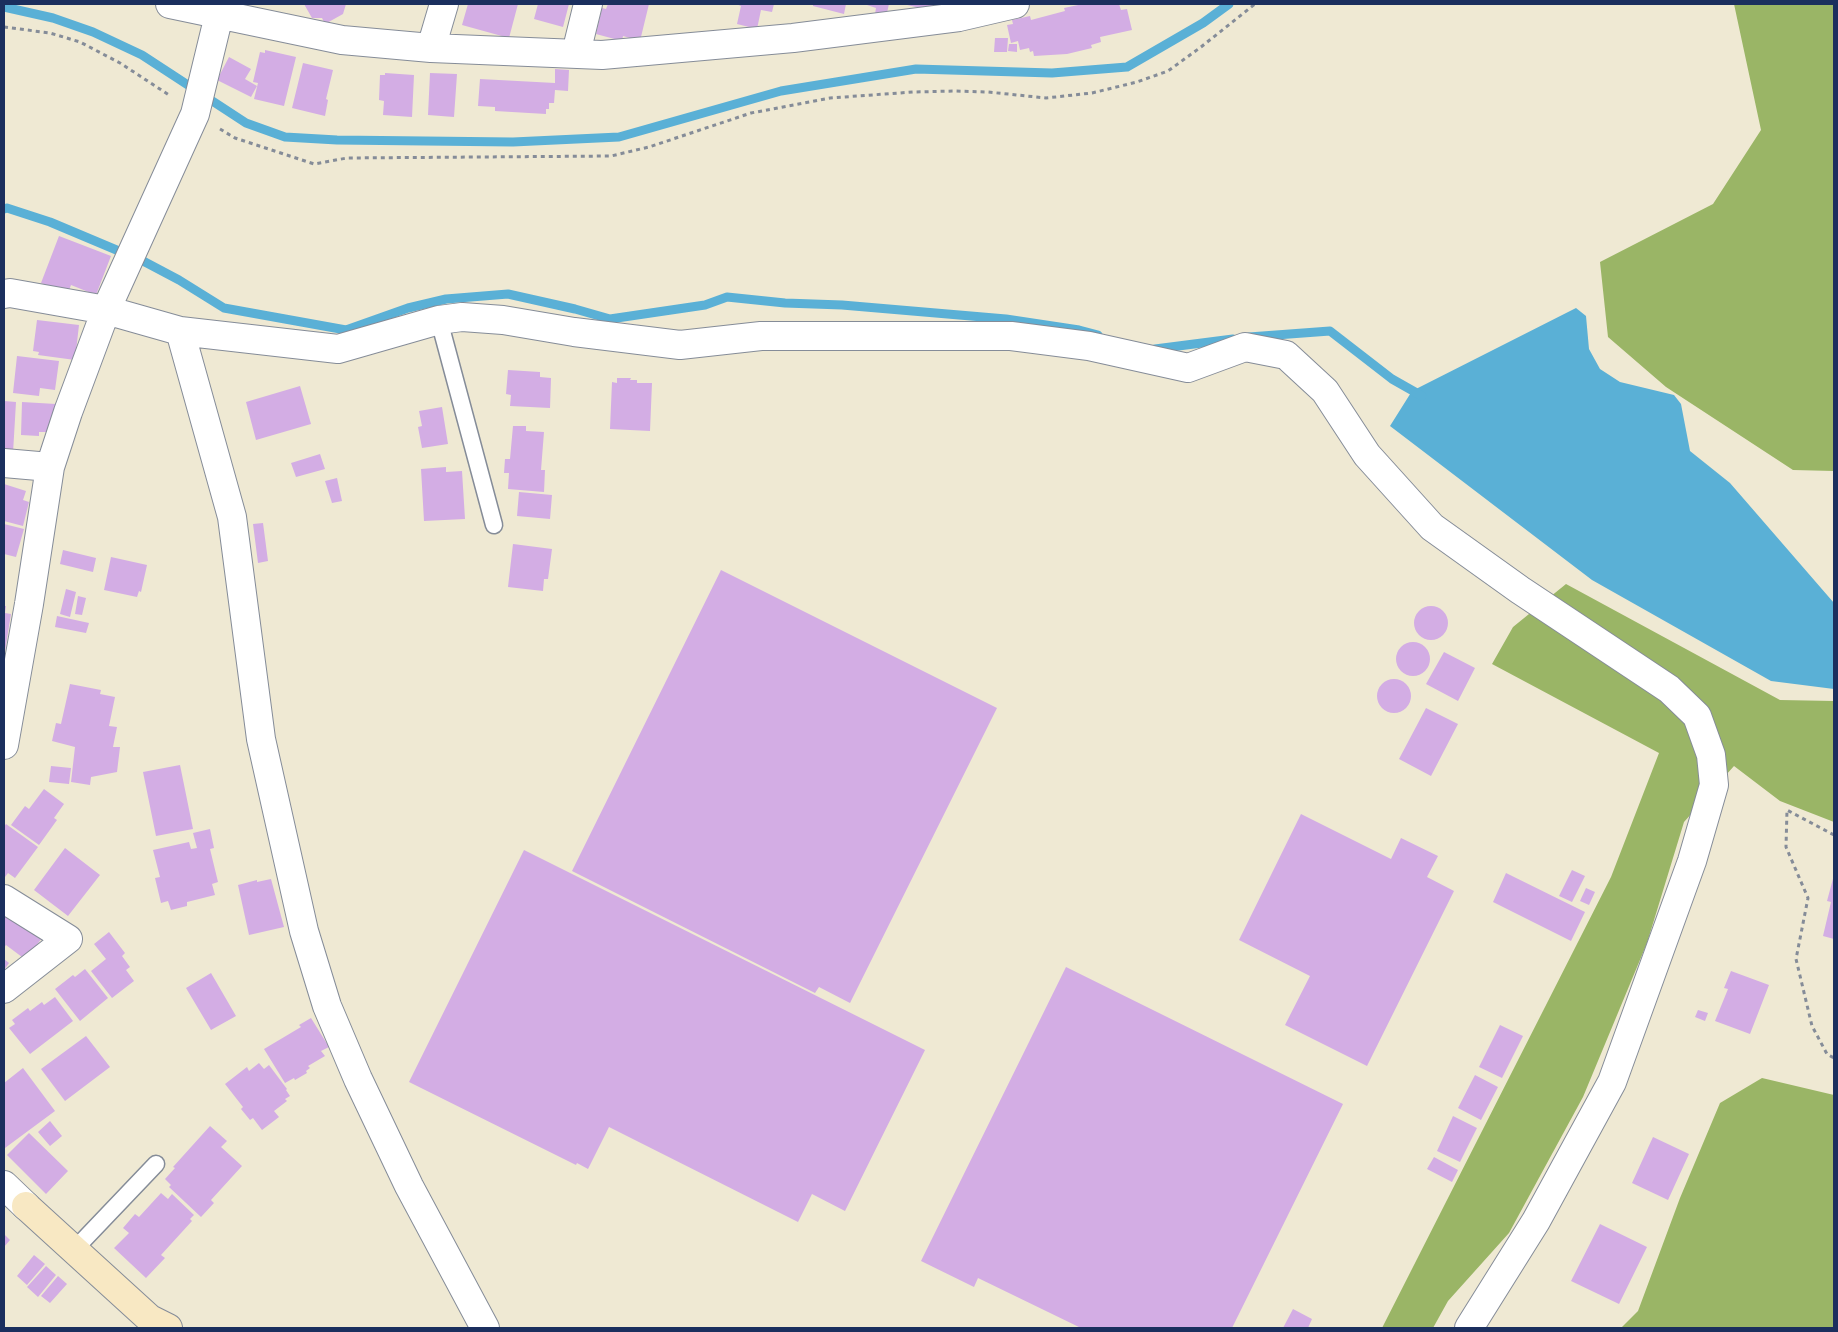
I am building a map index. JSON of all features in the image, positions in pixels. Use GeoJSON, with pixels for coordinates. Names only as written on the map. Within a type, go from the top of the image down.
{"type":"FeatureCollection","features":[{"type":"Feature","properties":{"kind":"street"},"geometry":{"type":"LineString","coordinates":[[170,4],[219,15],[262,13],[342,40],[431,48],[602,55],[793,38],[957,10],[1015,4]]}},
{"type":"Feature","properties":{"kind":"street"},"geometry":{"type":"LineString","coordinates":[[431,48],[444,4]]}},
{"type":"Feature","properties":{"kind":"street"},"geometry":{"type":"LineString","coordinates":[[576,53],[588,4]]}},
{"type":"Feature","properties":{"kind":"street"},"geometry":{"type":"LineString","coordinates":[[4,745],[29,604],[50,466],[106,310],[195,114],[219,15]]}},
{"type":"Feature","properties":{"kind":"street"},"geometry":{"type":"LineString","coordinates":[[4,294],[10,293],[106,310],[180,331],[338,349],[439,320],[462,317],[503,320],[574,332],[680,345],[760,336],[1011,336],[1089,346],[1188,368],[1245,347],[1286,355],[1325,391],[1367,455],[1432,527],[1520,590],[1669,689],[1697,716],[1711,755],[1714,786],[1692,861],[1612,1082],[1536,1221],[1469,1328]]}},
{"type":"Feature","properties":{"kind":"street"},"geometry":{"type":"LineString","coordinates":[[180,331],[232,517],[261,739],[304,931],[327,1006],[358,1079],[409,1186],[485,1328]]}},
{"type":"Feature","properties":{"kind":"street"},"geometry":{"type":"LineString","coordinates":[[4,463],[50,466]]}},
{"type":"Feature","properties":{"kind":"street"},"geometry":{"type":"LineString","coordinates":[[4,899],[68,939],[4,990]]}},
{"type":"Feature","properties":{"kind":"street"},"geometry":{"type":"LineString","coordinates":[[4,1185],[150,1319],[168,1328]]}},
{"type":"Feature","properties":{"kind":"lane"},"geometry":{"type":"LineString","coordinates":[[439,320],[494,524]]}},
{"type":"Feature","properties":{"kind":"lane"},"geometry":{"type":"LineString","coordinates":[[74,1250],[156,1164]]}},
{"type":"Feature","properties":{"kind":"path"},"geometry":{"type":"LineString","coordinates":[[4,27],[50,33],[80,42],[120,63],[166,92],[195,114],[235,138],[314,164],[347,158],[611,156],[649,147],[751,113],[830,98],[913,92],[988,92],[1046,98],[1092,93],[1137,82],[1168,71],[1255,4]]}},
{"type":"Feature","properties":{"kind":"path"},"geometry":{"type":"LineString","coordinates":[[1834,835],[1787,810],[1786,847],[1808,898],[1796,959],[1812,1026],[1827,1054],[1834,1058]]}},
{"type":"Feature","properties":{"kind":"green space"},"geometry":{"type":"Polygon","coordinates":[[[1734,4],[1834,4],[1834,471],[1793,470],[1666,387],[1608,337],[1600,262],[1713,204],[1761,130],[1734,4]]]}},
{"type":"Feature","properties":{"kind":"green space"},"geometry":{"type":"Polygon","coordinates":[[[1566,584],[1780,700],[1834,701],[1834,822],[1780,801],[1734,766],[1684,822],[1647,943],[1583,1097],[1509,1233],[1448,1301],[1433,1328],[1382,1328],[1611,877],[1659,753],[1492,664],[1513,627],[1566,584]]]}},
{"type":"Feature","properties":{"kind":"green space"},"geometry":{"type":"Polygon","coordinates":[[[1762,1078],[1834,1095],[1834,1328],[1621,1328],[1638,1311],[1680,1198],[1720,1103],[1762,1078]]]}},
{"type":"Feature","properties":{"kind":"water"},"geometry":{"type":"Polygon","coordinates":[[[1576,308],[1586,316],[1589,349],[1600,369],[1620,382],[1674,395],[1681,404],[1690,451],[1730,483],[1834,603],[1834,689],[1771,681],[1592,580],[1390,426],[1412,391],[1576,308]]]}},
{"type":"Feature","properties":{"kind":"building"},"geometry":{"type":"Polygon","coordinates":[[[304,4],[346,4],[343,14],[325,24],[322,18],[312,18],[304,4]]]}},
{"type":"Feature","properties":{"kind":"building"},"geometry":{"type":"Polygon","coordinates":[[[468,4],[518,4],[509,38],[462,25],[468,4]]]}},
{"type":"Feature","properties":{"kind":"building"},"geometry":{"type":"Polygon","coordinates":[[[538,4],[569,4],[563,27],[534,19],[538,4]]]}},
{"type":"Feature","properties":{"kind":"building"},"geometry":{"type":"Polygon","coordinates":[[[608,4],[649,4],[640,41],[623,36],[622,41],[596,34],[602,8],[606,9],[608,4]]]}},
{"type":"Feature","properties":{"kind":"building"},"geometry":{"type":"Polygon","coordinates":[[[736,4],[774,4],[772,12],[761,10],[757,29],[737,24],[741,6],[736,4]]]}},
{"type":"Feature","properties":{"kind":"building"},"geometry":{"type":"Polygon","coordinates":[[[813,4],[846,4],[844,14],[813,6],[813,4]]]}},
{"type":"Feature","properties":{"kind":"building"},"geometry":{"type":"Polygon","coordinates":[[[864,4],[889,4],[886,17],[875,14],[876,8],[864,4]]]}},
{"type":"Feature","properties":{"kind":"building"},"geometry":{"type":"Polygon","coordinates":[[[903,4],[938,4],[937,12],[903,4]]]}},
{"type":"Feature","properties":{"kind":"building"},"geometry":{"type":"Polygon","coordinates":[[[1083,4],[1119,4],[1121,10],[1127,9],[1132,30],[1100,37],[1101,42],[1091,45],[1092,48],[1067,54],[1034,56],[1033,51],[1030,52],[1029,48],[1020,50],[1018,41],[1011,43],[1007,25],[1013,24],[1012,20],[1030,16],[1031,20],[1065,11],[1064,8],[1083,4]]]}},
{"type":"Feature","properties":{"kind":"building"},"geometry":{"type":"Polygon","coordinates":[[[995,38],[1008,38],[1007,52],[994,52],[995,38]]]}},
{"type":"Feature","properties":{"kind":"building"},"geometry":{"type":"Polygon","coordinates":[[[1009,44],[1017,44],[1017,52],[1008,51],[1009,44]]]}},
{"type":"Feature","properties":{"kind":"building"},"geometry":{"type":"Polygon","coordinates":[[[265,50],[296,57],[284,106],[254,99],[258,83],[253,82],[260,52],[265,53],[265,50]]]}},
{"type":"Feature","properties":{"kind":"building"},"geometry":{"type":"Polygon","coordinates":[[[229,57],[251,69],[245,79],[257,86],[251,97],[217,80],[229,57]]]}},
{"type":"Feature","properties":{"kind":"building"},"geometry":{"type":"Polygon","coordinates":[[[303,63],[333,70],[326,99],[328,100],[325,116],[292,108],[303,63]]]}},
{"type":"Feature","properties":{"kind":"building"},"geometry":{"type":"Polygon","coordinates":[[[555,69],[569,70],[568,91],[555,90],[554,103],[549,103],[549,109],[546,109],[546,114],[495,111],[495,107],[478,106],[480,79],[555,83],[555,69]]]}},
{"type":"Feature","properties":{"kind":"building"},"geometry":{"type":"Polygon","coordinates":[[[385,73],[414,75],[412,117],[383,115],[384,101],[379,100],[380,75],[385,75],[385,73]]]}},
{"type":"Feature","properties":{"kind":"building"},"geometry":{"type":"Polygon","coordinates":[[[430,73],[457,74],[454,117],[428,115],[430,73]]]}},
{"type":"Feature","properties":{"kind":"building"},"geometry":{"type":"Polygon","coordinates":[[[59,236],[111,256],[96,295],[71,285],[68,293],[41,283],[59,236]]]}},
{"type":"Feature","properties":{"kind":"building"},"geometry":{"type":"Polygon","coordinates":[[[37,320],[79,325],[75,360],[38,355],[39,352],[33,351],[37,320]]]}},
{"type":"Feature","properties":{"kind":"building"},"geometry":{"type":"Polygon","coordinates":[[[17,356],[59,361],[55,390],[40,388],[39,396],[13,393],[17,356]]]}},
{"type":"Feature","properties":{"kind":"building"},"geometry":{"type":"Polygon","coordinates":[[[508,370],[540,372],[540,377],[551,378],[550,408],[510,406],[511,395],[506,394],[508,370]]]}},
{"type":"Feature","properties":{"kind":"building"},"geometry":{"type":"Polygon","coordinates":[[[617,378],[631,378],[630,380],[637,380],[637,383],[652,383],[650,431],[610,429],[612,382],[617,383],[617,378]]]}},
{"type":"Feature","properties":{"kind":"building"},"geometry":{"type":"Polygon","coordinates":[[[300,386],[311,424],[256,440],[246,402],[300,386]]]}},
{"type":"Feature","properties":{"kind":"building"},"geometry":{"type":"Polygon","coordinates":[[[4,401],[16,402],[13,453],[4,452],[4,401]]]}},
{"type":"Feature","properties":{"kind":"building"},"geometry":{"type":"Polygon","coordinates":[[[22,402],[56,404],[51,432],[39,432],[39,436],[21,435],[22,402]]]}},
{"type":"Feature","properties":{"kind":"building"},"geometry":{"type":"Polygon","coordinates":[[[442,407],[448,444],[422,448],[418,427],[422,426],[419,411],[442,407]]]}},
{"type":"Feature","properties":{"kind":"building"},"geometry":{"type":"Polygon","coordinates":[[[513,426],[526,426],[526,431],[544,432],[541,470],[545,470],[544,492],[508,489],[509,473],[504,473],[505,459],[510,459],[513,426]]]}},
{"type":"Feature","properties":{"kind":"building"},"geometry":{"type":"Polygon","coordinates":[[[320,454],[325,469],[296,477],[291,463],[320,454]]]}},
{"type":"Feature","properties":{"kind":"building"},"geometry":{"type":"Polygon","coordinates":[[[446,467],[446,472],[462,471],[465,519],[424,521],[421,469],[446,467]]]}},
{"type":"Feature","properties":{"kind":"building"},"geometry":{"type":"Polygon","coordinates":[[[337,478],[342,501],[332,503],[325,481],[337,478]]]}},
{"type":"Feature","properties":{"kind":"building"},"geometry":{"type":"Polygon","coordinates":[[[4,484],[26,491],[23,500],[29,502],[23,526],[4,521],[4,484]]]}},
{"type":"Feature","properties":{"kind":"building"},"geometry":{"type":"Polygon","coordinates":[[[519,492],[552,495],[550,519],[517,516],[519,492]]]}},
{"type":"Feature","properties":{"kind":"building"},"geometry":{"type":"Polygon","coordinates":[[[263,523],[268,561],[258,563],[253,524],[263,523]]]}},
{"type":"Feature","properties":{"kind":"building"},"geometry":{"type":"Polygon","coordinates":[[[4,524],[24,529],[16,557],[4,554],[4,524]]]}},
{"type":"Feature","properties":{"kind":"building"},"geometry":{"type":"Polygon","coordinates":[[[513,544],[552,549],[548,579],[544,579],[543,591],[508,587],[513,544]]]}},
{"type":"Feature","properties":{"kind":"building"},"geometry":{"type":"Polygon","coordinates":[[[63,550],[96,558],[93,572],[60,564],[63,550]]]}},
{"type":"Feature","properties":{"kind":"building"},"geometry":{"type":"Polygon","coordinates":[[[111,557],[147,565],[141,592],[139,591],[137,597],[104,590],[111,557]]]}},
{"type":"Feature","properties":{"kind":"building"},"geometry":{"type":"Polygon","coordinates":[[[721,570],[997,708],[850,1003],[819,987],[815,993],[572,871],[721,570]]]}},
{"type":"Feature","properties":{"kind":"building"},"geometry":{"type":"Polygon","coordinates":[[[66,589],[76,592],[70,617],[60,614],[66,589]]]}},
{"type":"Feature","properties":{"kind":"building"},"geometry":{"type":"Polygon","coordinates":[[[78,596],[86,598],[82,615],[75,614],[78,596]]]}},
{"type":"Feature","properties":{"kind":"building"},"geometry":{"type":"Polygon","coordinates":[[[4,606],[6,606],[5,613],[11,614],[5,651],[4,606]]]}},
{"type":"Feature","properties":{"kind":"building"},"geometry":{"type":"Polygon","coordinates":[[[1431,606],[1438,607],[1443,611],[1447,616],[1447,630],[1443,635],[1438,639],[1431,640],[1424,639],[1419,635],[1415,630],[1414,623],[1415,616],[1419,611],[1424,607],[1431,606]]]}},
{"type":"Feature","properties":{"kind":"building"},"geometry":{"type":"Polygon","coordinates":[[[57,616],[89,623],[86,633],[55,627],[57,616]]]}},
{"type":"Feature","properties":{"kind":"building"},"geometry":{"type":"Polygon","coordinates":[[[1413,642],[1420,643],[1425,647],[1429,652],[1429,666],[1425,671],[1420,675],[1413,676],[1406,675],[1401,671],[1397,666],[1396,659],[1397,652],[1401,647],[1406,643],[1413,642]]]}},
{"type":"Feature","properties":{"kind":"building"},"geometry":{"type":"Polygon","coordinates":[[[1444,652],[1475,668],[1458,701],[1426,684],[1444,652]]]}},
{"type":"Feature","properties":{"kind":"building"},"geometry":{"type":"Polygon","coordinates":[[[1394,679],[1401,680],[1406,684],[1410,689],[1410,703],[1406,708],[1401,712],[1394,713],[1387,712],[1382,708],[1378,703],[1377,696],[1378,689],[1382,684],[1387,680],[1394,679]]]}},
{"type":"Feature","properties":{"kind":"building"},"geometry":{"type":"Polygon","coordinates":[[[70,684],[101,690],[100,694],[115,697],[109,726],[117,727],[113,747],[120,747],[117,772],[91,777],[90,785],[71,782],[75,747],[52,741],[56,723],[61,724],[70,684]]]}},
{"type":"Feature","properties":{"kind":"building"},"geometry":{"type":"Polygon","coordinates":[[[1426,708],[1458,724],[1431,776],[1399,759],[1426,708]]]}},
{"type":"Feature","properties":{"kind":"building"},"geometry":{"type":"Polygon","coordinates":[[[180,765],[193,829],[156,836],[143,772],[180,765]]]}},
{"type":"Feature","properties":{"kind":"building"},"geometry":{"type":"Polygon","coordinates":[[[51,766],[71,768],[69,784],[49,782],[51,766]]]}},
{"type":"Feature","properties":{"kind":"building"},"geometry":{"type":"Polygon","coordinates":[[[44,789],[64,804],[54,818],[57,820],[39,845],[11,825],[25,806],[29,809],[44,789]]]}},
{"type":"Feature","properties":{"kind":"building"},"geometry":{"type":"Polygon","coordinates":[[[1301,814],[1391,859],[1401,838],[1438,856],[1427,877],[1454,891],[1367,1066],[1285,1025],[1310,976],[1239,940],[1301,814]]]}},
{"type":"Feature","properties":{"kind":"building"},"geometry":{"type":"Polygon","coordinates":[[[6,824],[38,847],[15,878],[8,873],[4,876],[4,827],[6,824]]]}},
{"type":"Feature","properties":{"kind":"building"},"geometry":{"type":"Polygon","coordinates":[[[210,829],[214,848],[210,849],[218,882],[212,884],[215,895],[187,902],[187,906],[171,910],[168,901],[161,903],[155,878],[160,877],[153,850],[189,842],[191,849],[197,848],[193,833],[210,829]]]}},
{"type":"Feature","properties":{"kind":"building"},"geometry":{"type":"Polygon","coordinates":[[[65,848],[100,875],[68,916],[34,890],[65,848]]]}},
{"type":"Feature","properties":{"kind":"building"},"geometry":{"type":"Polygon","coordinates":[[[524,850],[925,1050],[845,1211],[812,1194],[798,1222],[609,1127],[588,1169],[577,1163],[576,1165],[409,1082],[524,850]]]}},
{"type":"Feature","properties":{"kind":"building"},"geometry":{"type":"Polygon","coordinates":[[[1572,870],[1585,876],[1572,902],[1559,896],[1572,870]]]}},
{"type":"Feature","properties":{"kind":"building"},"geometry":{"type":"Polygon","coordinates":[[[1506,873],[1585,912],[1571,941],[1493,902],[1506,873]]]}},
{"type":"Feature","properties":{"kind":"building"},"geometry":{"type":"Polygon","coordinates":[[[1834,875],[1834,939],[1823,936],[1831,902],[1827,901],[1834,875]]]}},
{"type":"Feature","properties":{"kind":"building"},"geometry":{"type":"Polygon","coordinates":[[[271,879],[284,927],[249,935],[238,885],[257,880],[257,882],[271,879]]]}},
{"type":"Feature","properties":{"kind":"building"},"geometry":{"type":"Polygon","coordinates":[[[1586,888],[1595,892],[1589,905],[1580,901],[1586,888]]]}},
{"type":"Feature","properties":{"kind":"building"},"geometry":{"type":"Polygon","coordinates":[[[4,909],[44,935],[26,960],[6,945],[4,948],[4,909]]]}},
{"type":"Feature","properties":{"kind":"building"},"geometry":{"type":"Polygon","coordinates":[[[109,932],[125,953],[122,956],[130,967],[126,970],[134,981],[112,998],[91,971],[106,959],[94,944],[109,932]]]}},
{"type":"Feature","properties":{"kind":"building"},"geometry":{"type":"Polygon","coordinates":[[[4,959],[9,963],[4,970],[4,959]]]}},
{"type":"Feature","properties":{"kind":"building"},"geometry":{"type":"Polygon","coordinates":[[[1066,967],[1343,1104],[1232,1328],[1081,1328],[978,1278],[974,1287],[921,1261],[1066,967]]]}},
{"type":"Feature","properties":{"kind":"building"},"geometry":{"type":"Polygon","coordinates":[[[85,969],[108,998],[80,1021],[55,989],[73,975],[75,977],[85,969]]]}},
{"type":"Feature","properties":{"kind":"building"},"geometry":{"type":"Polygon","coordinates":[[[1731,971],[1769,985],[1750,1034],[1715,1021],[1728,989],[1724,988],[1731,971]]]}},
{"type":"Feature","properties":{"kind":"building"},"geometry":{"type":"Polygon","coordinates":[[[211,973],[236,1016],[211,1030],[186,988],[211,973]]]}},
{"type":"Feature","properties":{"kind":"building"},"geometry":{"type":"Polygon","coordinates":[[[55,997],[73,1021],[30,1054],[9,1028],[15,1024],[12,1020],[28,1008],[30,1011],[42,1002],[44,1005],[55,997]]]}},
{"type":"Feature","properties":{"kind":"building"},"geometry":{"type":"Polygon","coordinates":[[[1698,1010],[1708,1013],[1705,1021],[1695,1017],[1698,1010]]]}},
{"type":"Feature","properties":{"kind":"building"},"geometry":{"type":"Polygon","coordinates":[[[311,1018],[329,1047],[321,1051],[325,1056],[308,1066],[310,1068],[306,1071],[307,1073],[285,1083],[264,1049],[301,1027],[299,1025],[311,1018]]]}},
{"type":"Feature","properties":{"kind":"building"},"geometry":{"type":"Polygon","coordinates":[[[1500,1025],[1523,1036],[1502,1078],[1479,1067],[1500,1025]]]}},
{"type":"Feature","properties":{"kind":"building"},"geometry":{"type":"Polygon","coordinates":[[[86,1036],[110,1067],[65,1101],[41,1069],[86,1036]]]}},
{"type":"Feature","properties":{"kind":"building"},"geometry":{"type":"Polygon","coordinates":[[[259,1063],[264,1069],[269,1065],[290,1096],[285,1099],[287,1101],[274,1111],[279,1117],[262,1130],[253,1118],[250,1120],[241,1109],[243,1107],[225,1084],[247,1067],[249,1071],[259,1063]]]}},
{"type":"Feature","properties":{"kind":"building"},"geometry":{"type":"Polygon","coordinates":[[[23,1068],[55,1111],[5,1148],[4,1083],[23,1068]]]}},
{"type":"Feature","properties":{"kind":"building"},"geometry":{"type":"Polygon","coordinates":[[[1475,1075],[1498,1087],[1481,1120],[1458,1108],[1475,1075]]]}},
{"type":"Feature","properties":{"kind":"building"},"geometry":{"type":"Polygon","coordinates":[[[1453,1116],[1477,1128],[1460,1162],[1437,1151],[1453,1116]]]}},
{"type":"Feature","properties":{"kind":"building"},"geometry":{"type":"Polygon","coordinates":[[[50,1121],[62,1136],[50,1146],[38,1132],[50,1121]]]}},
{"type":"Feature","properties":{"kind":"building"},"geometry":{"type":"Polygon","coordinates":[[[210,1126],[227,1141],[221,1147],[242,1166],[211,1200],[214,1203],[201,1217],[169,1187],[171,1185],[165,1179],[175,1168],[173,1167],[210,1126]]]}},
{"type":"Feature","properties":{"kind":"building"},"geometry":{"type":"Polygon","coordinates":[[[29,1133],[68,1171],[46,1194],[7,1155],[29,1133]]]}},
{"type":"Feature","properties":{"kind":"building"},"geometry":{"type":"Polygon","coordinates":[[[1653,1137],[1689,1154],[1668,1200],[1632,1183],[1653,1137]]]}},
{"type":"Feature","properties":{"kind":"building"},"geometry":{"type":"Polygon","coordinates":[[[1434,1157],[1458,1170],[1452,1182],[1427,1169],[1434,1157]]]}},
{"type":"Feature","properties":{"kind":"building"},"geometry":{"type":"Polygon","coordinates":[[[161,1193],[168,1199],[172,1194],[194,1215],[190,1219],[192,1221],[161,1255],[165,1258],[146,1278],[114,1248],[129,1233],[123,1228],[135,1214],[139,1217],[161,1193]]]}},
{"type":"Feature","properties":{"kind":"building"},"geometry":{"type":"Polygon","coordinates":[[[1600,1224],[1647,1247],[1619,1304],[1571,1281],[1600,1224]]]}},
{"type":"Feature","properties":{"kind":"building"},"geometry":{"type":"Polygon","coordinates":[[[4,1234],[10,1240],[4,1247],[4,1234]]]}},
{"type":"Feature","properties":{"kind":"building"},"geometry":{"type":"Polygon","coordinates":[[[34,1255],[45,1264],[27,1285],[17,1276],[34,1255]]]}},
{"type":"Feature","properties":{"kind":"building"},"geometry":{"type":"Polygon","coordinates":[[[46,1266],[56,1275],[38,1297],[27,1287],[46,1266]]]}},
{"type":"Feature","properties":{"kind":"building"},"geometry":{"type":"Polygon","coordinates":[[[58,1276],[67,1284],[50,1303],[41,1296],[58,1276]]]}},
{"type":"Feature","properties":{"kind":"building"},"geometry":{"type":"Polygon","coordinates":[[[1293,1309],[1312,1319],[1308,1328],[1283,1328],[1293,1309]]]}},
{"type":"Feature","properties":{"kind":"waterway"},"geometry":{"type":"LineString","coordinates":[[4,7],[53,18],[93,32],[142,55],[246,123],[285,137],[337,140],[513,142],[619,137],[781,91],[916,69],[1052,73],[1127,67],[1203,23],[1229,4]]}},
{"type":"Feature","properties":{"kind":"waterway"},"geometry":{"type":"LineString","coordinates":[[4,209],[7,208],[50,222],[145,262],[179,280],[224,308],[346,330],[408,308],[446,299],[508,294],[610,319],[705,305],[727,297],[1006,319],[1079,330],[1098,335]]}},
{"type":"Feature","properties":{"kind":"waterway"},"geometry":{"type":"LineString","coordinates":[[1249,337],[1330,331],[1392,379],[1422,396]]}},
{"type":"Feature","properties":{"kind":"waterway"},"geometry":{"type":"LineString","coordinates":[[1155,349],[1233,339]]}}]}
